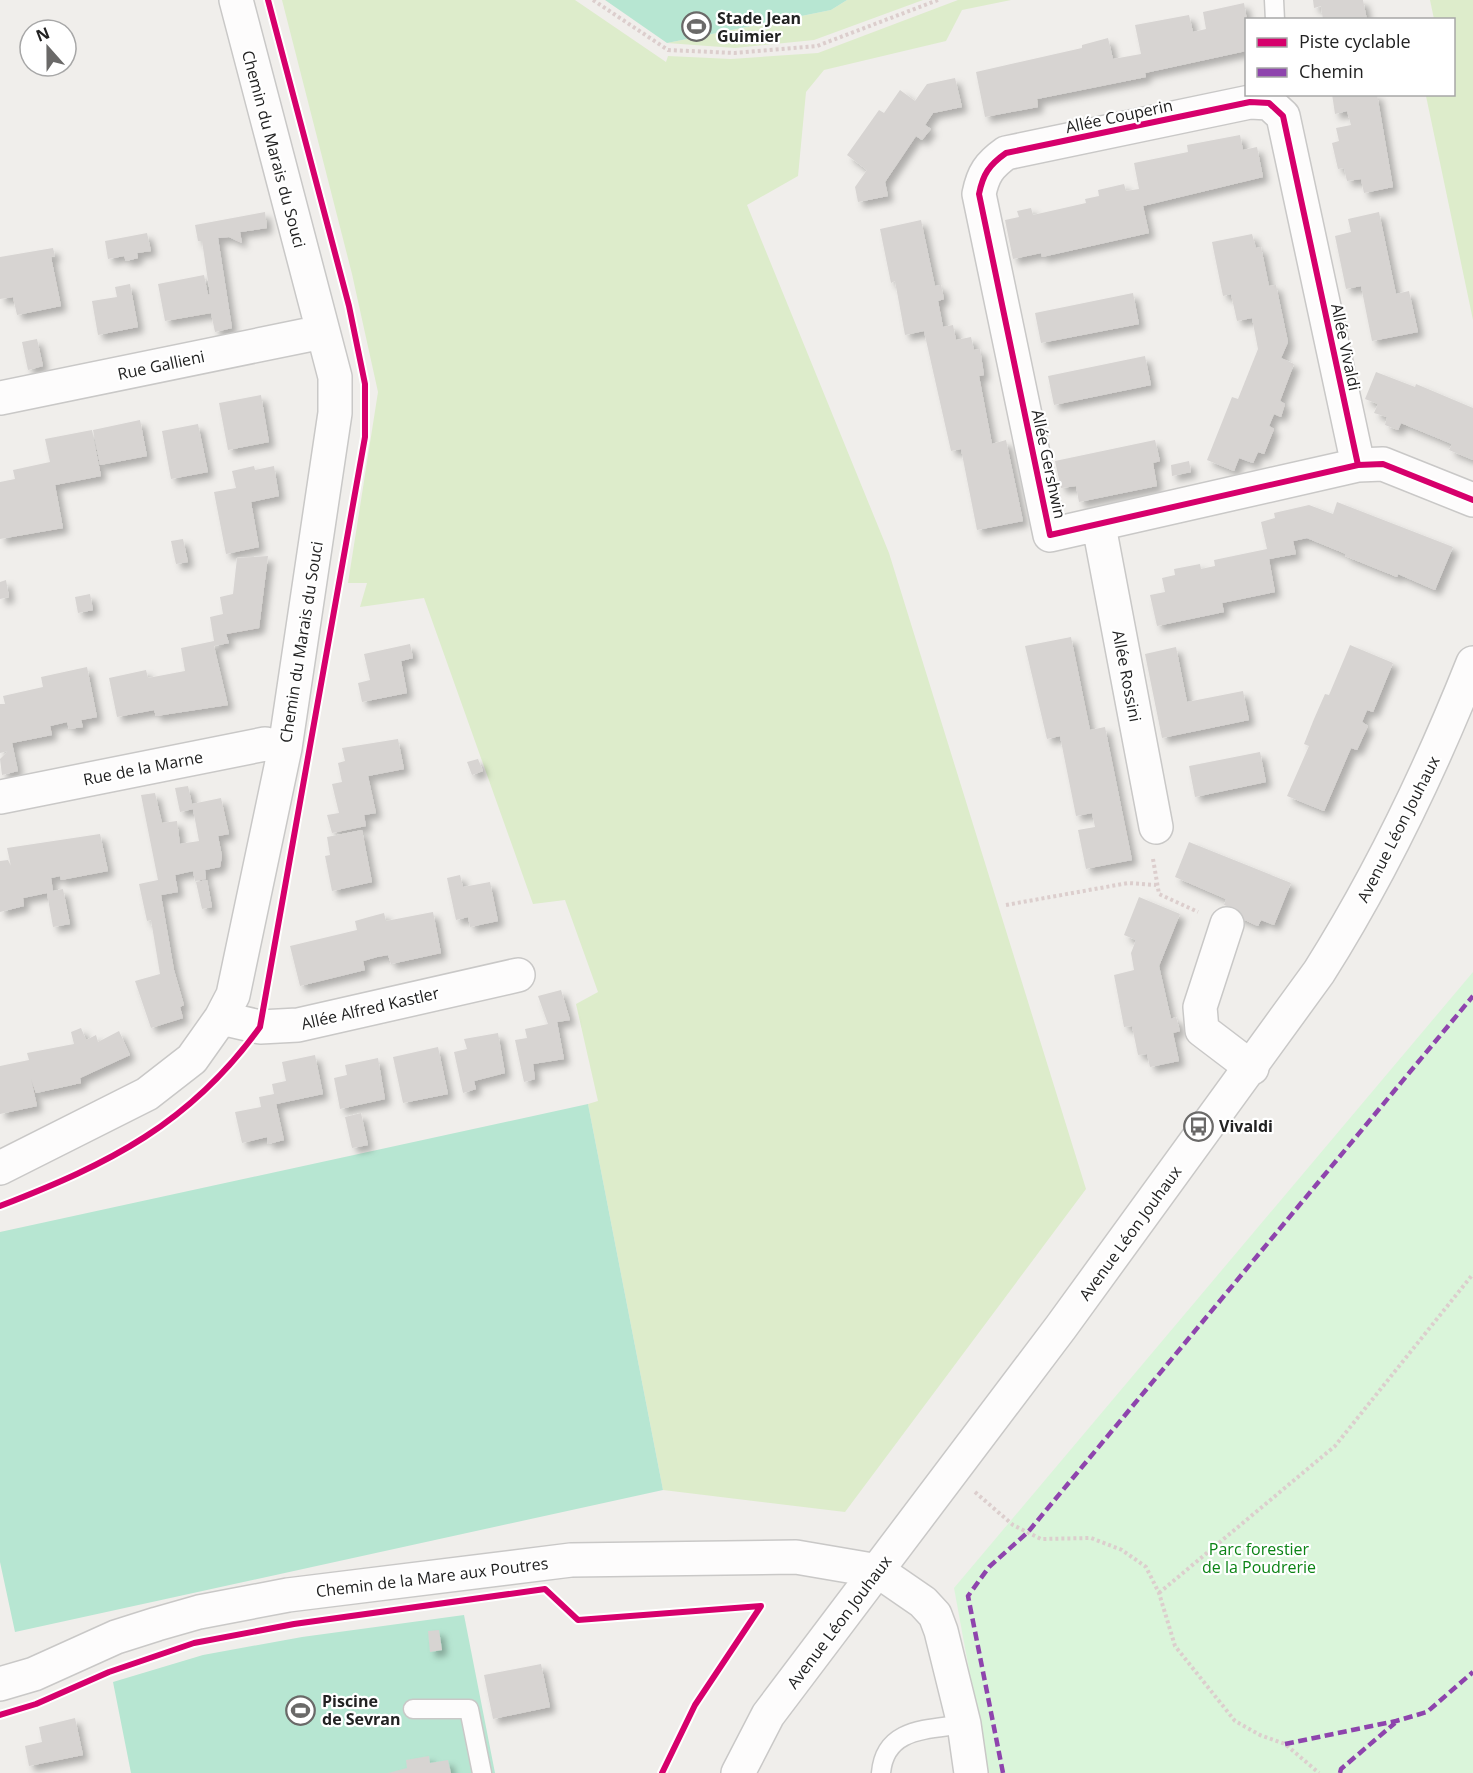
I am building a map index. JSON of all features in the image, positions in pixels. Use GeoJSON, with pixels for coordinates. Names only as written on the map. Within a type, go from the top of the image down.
{"type":"FeatureCollection","features":[{"type":"Feature","properties":{"kind":"street","name":"Chemin du Marais du Souci"},"geometry":{"type":"LineString","coordinates":[[0,1168],[147,1094],[192,1059],[221,1018],[233,995],[285,748],[335,413],[335,376],[236,0]]}},
{"type":"Feature","properties":{"kind":"street","name":"Allée Couperin"},"geometry":{"type":"LineString","coordinates":[[979,194],[982,178],[990,165],[1006,153],[1250,102],[1282,105]]}},
{"type":"Feature","properties":{"kind":"street","name":"Allée Vivaldi"},"geometry":{"type":"LineString","coordinates":[[1282,105],[1358,465]]}},
{"type":"Feature","properties":{"kind":"street","name":"Allée Gershwin"},"geometry":{"type":"LineString","coordinates":[[979,194],[1050,536],[1358,465]]}},
{"type":"Feature","properties":{"kind":"street","name":"Rue Gallieni"},"geometry":{"type":"LineString","coordinates":[[0,398],[322,332]]}},
{"type":"Feature","properties":{"kind":"street"},"geometry":{"type":"LineString","coordinates":[[1358,465],[1383,464],[1473,500]]}},
{"type":"Feature","properties":{"kind":"street","name":"Allée Rossini"},"geometry":{"type":"LineString","coordinates":[[1099,526],[1156,827]]}},
{"type":"Feature","properties":{"kind":"street","name":"Avenue Léon Jouhaux"},"geometry":{"type":"LineString","coordinates":[[738,1773],[768,1715],[878,1571],[1252,1068],[1319,972],[1380,869],[1438,750],[1473,663]]}},
{"type":"Feature","properties":{"kind":"street","name":"Rue de la Marne"},"geometry":{"type":"LineString","coordinates":[[0,797],[265,744],[285,748]]}},
{"type":"Feature","properties":{"kind":"street"},"geometry":{"type":"LineString","coordinates":[[1227,924],[1200,1007],[1202,1030],[1252,1068]]}},
{"type":"Feature","properties":{"kind":"street","name":"Allée Alfred Kastler"},"geometry":{"type":"LineString","coordinates":[[221,1018],[260,1027],[298,1025],[518,975]]}},
{"type":"Feature","properties":{"kind":"street","name":"Chemin de la Mare aux Poutres"},"geometry":{"type":"LineString","coordinates":[[0,1684],[81,1655],[116,1637],[199,1612],[288,1595],[389,1581],[571,1560],[682,1557],[796,1557],[878,1571]]}},
{"type":"Feature","properties":{"kind":"street"},"geometry":{"type":"LineString","coordinates":[[878,1571],[923,1602],[934,1615],[941,1631],[964,1724],[971,1773]]}},
{"type":"Feature","properties":{"kind":"lane"},"geometry":{"type":"LineString","coordinates":[[1274,0],[1275,18]]}},
{"type":"Feature","properties":{"kind":"lane"},"geometry":{"type":"LineString","coordinates":[[413,1709],[469,1709],[482,1773]]}},
{"type":"Feature","properties":{"kind":"lane"},"geometry":{"type":"LineString","coordinates":[[881,1773],[886,1750],[896,1739],[907,1734],[964,1724]]}},
{"type":"Feature","properties":{"kind":"path"},"geometry":{"type":"LineString","coordinates":[[593,0],[668,50],[735,53],[817,46],[938,0]]}},
{"type":"Feature","properties":{"kind":"path"},"geometry":{"type":"LineString","coordinates":[[1156,827],[1152,854],[1159,894],[1227,924]]}},
{"type":"Feature","properties":{"kind":"path"},"geometry":{"type":"LineString","coordinates":[[1006,905],[1128,883],[1156,885]]}},
{"type":"Feature","properties":{"kind":"path"},"geometry":{"type":"LineString","coordinates":[[1159,1593],[1335,1446],[1473,1274]]}},
{"type":"Feature","properties":{"kind":"path"},"geometry":{"type":"LineString","coordinates":[[950,1474],[1013,1525],[1041,1539],[1090,1538],[1122,1550],[1146,1567],[1159,1593],[1175,1647],[1235,1720],[1260,1735],[1285,1744],[1319,1773]]}},
{"type":"Feature","properties":{"kind":"green space"},"geometry":{"type":"Polygon","coordinates":[[[282,0],[575,0],[666,62],[668,56],[731,59],[818,53],[958,0],[1011,0],[962,10],[946,41],[824,70],[806,92],[798,176],[747,205],[889,553],[1086,1189],[845,1512],[663,1490],[588,1104],[598,1101],[576,1004],[598,992],[565,900],[533,904],[424,598],[360,607],[367,583],[348,583],[378,392],[352,274],[282,0]]]}},
{"type":"Feature","properties":{"kind":"green space","name":"Stade Jean Guimier"},"geometry":{"type":"Polygon","coordinates":[[[605,0],[847,0],[831,10],[667,43],[605,0]]]}},
{"type":"Feature","properties":{"kind":"green space"},"geometry":{"type":"Polygon","coordinates":[[[847,0],[923,0],[814,40],[735,48],[667,43],[831,10],[847,0]]]}},
{"type":"Feature","properties":{"kind":"green space"},"geometry":{"type":"Polygon","coordinates":[[[1430,0],[1473,0],[1473,320],[1426,96],[1455,96],[1455,18],[1434,18],[1430,0]]]}},
{"type":"Feature","properties":{"kind":"green space","name":"Parc forestier de la Poudrerie"},"geometry":{"type":"Polygon","coordinates":[[[1473,972],[1473,1773],[988,1773],[954,1588],[1473,972]]]}},
{"type":"Feature","properties":{"kind":"green space"},"geometry":{"type":"Polygon","coordinates":[[[588,1104],[663,1490],[15,1632],[0,1562],[0,1232],[588,1104]]]}},
{"type":"Feature","properties":{"kind":"green space","name":"Piscine de Sevran"},"geometry":{"type":"Polygon","coordinates":[[[464,1615],[495,1773],[131,1773],[113,1682],[203,1655],[302,1637],[464,1615]]]}},
{"type":"Feature","properties":{"kind":"building"},"geometry":{"type":"Polygon","coordinates":[[[1313,0],[1363,0],[1367,18],[1323,18],[1321,6],[1314,8],[1313,0]]]}},
{"type":"Feature","properties":{"kind":"building"},"geometry":{"type":"Polygon","coordinates":[[[1244,3],[1247,18],[1245,51],[1145,73],[1146,77],[1037,99],[1038,107],[985,117],[976,72],[1082,48],[1082,45],[1108,38],[1113,59],[1141,54],[1135,25],[1189,15],[1193,32],[1206,29],[1203,12],[1244,3]]]}},
{"type":"Feature","properties":{"kind":"building"},"geometry":{"type":"Polygon","coordinates":[[[955,78],[962,107],[933,113],[925,125],[931,129],[922,140],[916,136],[885,182],[888,196],[858,202],[855,187],[867,170],[847,155],[879,110],[884,113],[900,90],[915,101],[927,84],[955,78]]]}},
{"type":"Feature","properties":{"kind":"building"},"geometry":{"type":"Polygon","coordinates":[[[1332,96],[1377,96],[1393,187],[1364,193],[1361,179],[1347,181],[1344,168],[1338,169],[1332,143],[1339,141],[1336,128],[1351,125],[1347,111],[1335,114],[1332,96]]]}},
{"type":"Feature","properties":{"kind":"building"},"geometry":{"type":"Polygon","coordinates":[[[1240,135],[1243,150],[1257,147],[1263,177],[1143,206],[1149,233],[1042,257],[1041,253],[1013,259],[1005,220],[1019,217],[1017,211],[1031,208],[1033,215],[1086,203],[1085,199],[1099,196],[1098,190],[1124,184],[1126,191],[1139,189],[1134,163],[1188,152],[1187,145],[1240,135]]]}},
{"type":"Feature","properties":{"kind":"building"},"geometry":{"type":"Polygon","coordinates":[[[265,212],[267,228],[240,232],[242,243],[229,237],[218,238],[232,328],[215,332],[211,313],[165,321],[158,284],[204,275],[208,295],[210,294],[202,241],[198,241],[195,225],[265,212]]]}},
{"type":"Feature","properties":{"kind":"building"},"geometry":{"type":"Polygon","coordinates":[[[1379,212],[1396,294],[1409,291],[1418,332],[1372,341],[1361,286],[1346,289],[1335,236],[1351,232],[1348,219],[1379,212]]]}},
{"type":"Feature","properties":{"kind":"building"},"geometry":{"type":"Polygon","coordinates":[[[921,220],[935,286],[941,285],[944,299],[938,301],[943,327],[953,325],[956,340],[971,337],[974,350],[980,349],[984,375],[979,376],[992,444],[1006,440],[1023,521],[977,530],[961,449],[951,451],[924,331],[905,335],[895,281],[891,283],[880,229],[921,220]]]}},
{"type":"Feature","properties":{"kind":"building"},"geometry":{"type":"Polygon","coordinates":[[[147,233],[151,251],[137,253],[138,258],[126,261],[124,256],[108,259],[105,241],[147,233]]]}},
{"type":"Feature","properties":{"kind":"building"},"geometry":{"type":"Polygon","coordinates":[[[1252,234],[1256,248],[1261,247],[1269,286],[1276,285],[1288,342],[1281,358],[1294,364],[1280,401],[1285,404],[1281,417],[1274,414],[1269,426],[1274,429],[1264,454],[1258,452],[1253,463],[1239,458],[1234,471],[1207,460],[1232,397],[1238,399],[1258,349],[1252,318],[1237,321],[1231,294],[1223,296],[1212,242],[1252,234]]]}},
{"type":"Feature","properties":{"kind":"building"},"geometry":{"type":"Polygon","coordinates":[[[53,248],[55,256],[51,257],[61,306],[17,315],[13,297],[0,299],[0,257],[53,248]]]}},
{"type":"Feature","properties":{"kind":"building"},"geometry":{"type":"Polygon","coordinates":[[[130,284],[138,327],[98,335],[92,301],[117,297],[115,287],[130,284]]]}},
{"type":"Feature","properties":{"kind":"building"},"geometry":{"type":"Polygon","coordinates":[[[1133,293],[1139,324],[1041,343],[1035,313],[1133,293]]]}},
{"type":"Feature","properties":{"kind":"building"},"geometry":{"type":"Polygon","coordinates":[[[37,339],[43,366],[28,370],[22,342],[37,339]]]}},
{"type":"Feature","properties":{"kind":"building"},"geometry":{"type":"Polygon","coordinates":[[[1145,356],[1151,385],[1054,405],[1048,376],[1145,356]]]}},
{"type":"Feature","properties":{"kind":"building"},"geometry":{"type":"Polygon","coordinates":[[[1376,372],[1415,387],[1416,384],[1473,408],[1473,460],[1449,450],[1452,444],[1401,423],[1398,430],[1385,425],[1387,417],[1374,413],[1378,404],[1365,399],[1376,372]]]}},
{"type":"Feature","properties":{"kind":"building"},"geometry":{"type":"Polygon","coordinates":[[[261,395],[269,442],[228,450],[219,403],[261,395]]]}},
{"type":"Feature","properties":{"kind":"building"},"geometry":{"type":"Polygon","coordinates":[[[140,420],[147,456],[100,465],[93,430],[140,420]]]}},
{"type":"Feature","properties":{"kind":"building"},"geometry":{"type":"Polygon","coordinates":[[[198,424],[208,472],[171,479],[162,431],[198,424]]]}},
{"type":"Feature","properties":{"kind":"building"},"geometry":{"type":"Polygon","coordinates":[[[92,430],[101,476],[55,485],[63,528],[0,539],[0,482],[15,479],[13,470],[50,462],[45,439],[92,430]]]}},
{"type":"Feature","properties":{"kind":"building"},"geometry":{"type":"Polygon","coordinates":[[[1155,440],[1160,461],[1153,463],[1157,486],[1079,502],[1076,486],[1061,488],[1055,461],[1155,440]]]}},
{"type":"Feature","properties":{"kind":"building"},"geometry":{"type":"Polygon","coordinates":[[[1189,461],[1191,472],[1172,476],[1171,465],[1189,461]]]}},
{"type":"Feature","properties":{"kind":"building"},"geometry":{"type":"Polygon","coordinates":[[[254,466],[255,470],[274,466],[279,496],[251,502],[259,547],[226,554],[214,492],[236,488],[232,471],[254,466]]]}},
{"type":"Feature","properties":{"kind":"building"},"geometry":{"type":"Polygon","coordinates":[[[1337,502],[1453,547],[1435,590],[1398,574],[1397,577],[1345,556],[1346,554],[1307,538],[1293,541],[1296,554],[1269,559],[1275,592],[1222,603],[1224,612],[1157,626],[1150,595],[1165,592],[1162,578],[1175,575],[1174,569],[1200,564],[1201,569],[1215,566],[1214,560],[1267,549],[1261,522],[1275,518],[1274,513],[1309,505],[1333,514],[1337,502]]]}},
{"type":"Feature","properties":{"kind":"building"},"geometry":{"type":"Polygon","coordinates":[[[183,539],[188,562],[176,564],[171,541],[183,539]]]}},
{"type":"Feature","properties":{"kind":"building"},"geometry":{"type":"Polygon","coordinates":[[[268,556],[259,628],[226,634],[229,643],[214,646],[228,705],[156,716],[154,710],[117,717],[109,678],[146,670],[148,678],[185,671],[181,648],[214,641],[210,617],[223,614],[220,597],[233,594],[237,558],[268,556]]]}},
{"type":"Feature","properties":{"kind":"building"},"geometry":{"type":"Polygon","coordinates":[[[6,580],[9,597],[0,599],[0,582],[6,580]]]}},
{"type":"Feature","properties":{"kind":"building"},"geometry":{"type":"Polygon","coordinates":[[[90,594],[93,610],[78,613],[75,597],[90,594]]]}},
{"type":"Feature","properties":{"kind":"building"},"geometry":{"type":"Polygon","coordinates":[[[1071,637],[1090,730],[1105,727],[1132,860],[1086,869],[1078,830],[1095,827],[1092,813],[1076,816],[1060,736],[1047,739],[1025,646],[1071,637]]]}},
{"type":"Feature","properties":{"kind":"building"},"geometry":{"type":"Polygon","coordinates":[[[410,644],[413,658],[401,661],[407,693],[362,702],[358,683],[370,680],[364,654],[410,644]]]}},
{"type":"Feature","properties":{"kind":"building"},"geometry":{"type":"Polygon","coordinates":[[[1350,645],[1393,663],[1373,712],[1367,710],[1362,722],[1368,726],[1357,750],[1351,748],[1324,811],[1287,796],[1309,746],[1304,744],[1314,719],[1325,694],[1329,695],[1350,645]]]}},
{"type":"Feature","properties":{"kind":"building"},"geometry":{"type":"Polygon","coordinates":[[[1176,647],[1187,702],[1243,691],[1249,720],[1162,738],[1145,654],[1176,647]]]}},
{"type":"Feature","properties":{"kind":"building"},"geometry":{"type":"Polygon","coordinates":[[[87,667],[97,717],[81,720],[83,727],[69,729],[67,722],[50,726],[52,735],[12,743],[18,771],[2,775],[0,759],[8,751],[0,753],[0,704],[5,704],[3,696],[43,687],[41,677],[87,667]]]}},
{"type":"Feature","properties":{"kind":"building"},"geometry":{"type":"Polygon","coordinates":[[[398,739],[404,769],[368,776],[376,813],[364,815],[366,826],[332,833],[327,815],[339,813],[332,784],[342,782],[338,763],[345,761],[342,748],[398,739]]]}},
{"type":"Feature","properties":{"kind":"building"},"geometry":{"type":"Polygon","coordinates":[[[1260,752],[1266,782],[1195,797],[1189,766],[1260,752]]]}},
{"type":"Feature","properties":{"kind":"building"},"geometry":{"type":"Polygon","coordinates":[[[478,759],[483,771],[472,775],[467,762],[478,759]]]}},
{"type":"Feature","properties":{"kind":"building"},"geometry":{"type":"Polygon","coordinates":[[[188,786],[192,804],[221,798],[229,834],[218,836],[222,856],[220,867],[205,870],[206,879],[195,881],[193,871],[175,875],[178,892],[161,895],[174,970],[184,1005],[180,1007],[183,1018],[151,1028],[135,981],[160,974],[151,920],[147,921],[139,884],[158,880],[141,795],[155,793],[162,823],[177,821],[180,844],[199,841],[193,809],[180,812],[175,788],[188,786]]]}},
{"type":"Feature","properties":{"kind":"building"},"geometry":{"type":"Polygon","coordinates":[[[362,830],[372,882],[332,891],[325,856],[330,855],[327,837],[362,830]]]}},
{"type":"Feature","properties":{"kind":"building"},"geometry":{"type":"Polygon","coordinates":[[[100,834],[108,871],[61,880],[60,876],[51,878],[53,891],[63,889],[70,924],[53,927],[47,893],[23,898],[24,906],[0,912],[0,861],[8,860],[11,866],[7,848],[100,834]]]}},
{"type":"Feature","properties":{"kind":"building"},"geometry":{"type":"Polygon","coordinates":[[[1189,842],[1291,883],[1274,925],[1261,920],[1258,926],[1233,915],[1236,909],[1224,905],[1226,899],[1175,877],[1189,842]]]}},
{"type":"Feature","properties":{"kind":"building"},"geometry":{"type":"Polygon","coordinates":[[[460,875],[463,887],[490,882],[498,921],[470,927],[468,917],[456,920],[447,878],[460,875]]]}},
{"type":"Feature","properties":{"kind":"building"},"geometry":{"type":"Polygon","coordinates":[[[207,880],[212,907],[202,909],[196,882],[207,880]]]}},
{"type":"Feature","properties":{"kind":"building"},"geometry":{"type":"Polygon","coordinates":[[[1139,897],[1180,914],[1159,966],[1171,1019],[1176,1017],[1180,1031],[1173,1033],[1179,1061],[1150,1067],[1147,1054],[1138,1055],[1132,1026],[1124,1027],[1114,975],[1134,970],[1131,953],[1136,940],[1124,935],[1139,897]]]}},
{"type":"Feature","properties":{"kind":"building"},"geometry":{"type":"Polygon","coordinates":[[[433,912],[441,953],[391,964],[388,955],[377,957],[363,961],[365,970],[300,986],[290,946],[357,930],[355,921],[384,913],[386,921],[433,912]]]}},
{"type":"Feature","properties":{"kind":"building"},"geometry":{"type":"Polygon","coordinates":[[[561,990],[570,1020],[557,1022],[564,1059],[533,1064],[535,1079],[524,1082],[515,1040],[527,1038],[525,1029],[548,1024],[538,996],[561,990]]]}},
{"type":"Feature","properties":{"kind":"building"},"geometry":{"type":"Polygon","coordinates":[[[81,1028],[86,1040],[96,1035],[98,1042],[119,1031],[130,1055],[80,1078],[81,1083],[36,1093],[31,1079],[37,1106],[0,1114],[0,1066],[29,1060],[27,1053],[74,1044],[71,1032],[81,1028]]]}},
{"type":"Feature","properties":{"kind":"building"},"geometry":{"type":"Polygon","coordinates":[[[498,1033],[505,1073],[474,1081],[476,1089],[463,1093],[454,1052],[467,1049],[464,1039],[498,1033]]]}},
{"type":"Feature","properties":{"kind":"building"},"geometry":{"type":"Polygon","coordinates":[[[438,1047],[448,1094],[403,1103],[393,1057],[438,1047]]]}},
{"type":"Feature","properties":{"kind":"building"},"geometry":{"type":"Polygon","coordinates":[[[315,1055],[323,1094],[276,1104],[284,1140],[268,1144],[267,1137],[242,1143],[235,1112],[261,1107],[259,1097],[274,1094],[272,1084],[286,1081],[282,1062],[315,1055]]]}},
{"type":"Feature","properties":{"kind":"building"},"geometry":{"type":"Polygon","coordinates":[[[378,1058],[385,1099],[340,1109],[334,1078],[347,1075],[345,1065],[378,1058]]]}},
{"type":"Feature","properties":{"kind":"building"},"geometry":{"type":"Polygon","coordinates":[[[361,1113],[368,1145],[352,1148],[345,1117],[361,1113]]]}},
{"type":"Feature","properties":{"kind":"building"},"geometry":{"type":"Polygon","coordinates":[[[439,1630],[442,1650],[430,1652],[428,1631],[439,1630]]]}},
{"type":"Feature","properties":{"kind":"building"},"geometry":{"type":"Polygon","coordinates":[[[541,1664],[550,1707],[493,1719],[484,1675],[541,1664]]]}},
{"type":"Feature","properties":{"kind":"building"},"geometry":{"type":"Polygon","coordinates":[[[75,1718],[83,1755],[29,1766],[25,1746],[42,1742],[39,1727],[75,1718]]]}},
{"type":"Feature","properties":{"kind":"building"},"geometry":{"type":"Polygon","coordinates":[[[429,1756],[430,1763],[448,1760],[451,1773],[388,1773],[407,1768],[406,1760],[429,1756]]]}},
{"type":"Feature","properties":{"kind":"marked path"},"geometry":{"type":"LineString","coordinates":[[1003,1773],[968,1596],[989,1567],[1028,1532],[1473,996]]}},
{"type":"Feature","properties":{"kind":"marked path"},"geometry":{"type":"LineString","coordinates":[[1285,1744],[1396,1721],[1427,1712],[1473,1672]]}},
{"type":"Feature","properties":{"kind":"marked path"},"geometry":{"type":"LineString","coordinates":[[1340,1773],[1341,1769],[1395,1723]]}},
{"type":"Feature","properties":{"kind":"cycle path"},"geometry":{"type":"LineString","coordinates":[[0,1206],[77,1174],[145,1137],[205,1090],[233,1061],[260,1027],[365,437],[365,384],[349,306],[268,0]]}},
{"type":"Feature","properties":{"kind":"cycle path"},"geometry":{"type":"LineString","coordinates":[[1358,465],[1050,535],[979,194],[985,175],[991,166],[1006,153],[1250,102],[1269,103],[1283,116],[1358,465],[1383,464],[1473,500]]}},
{"type":"Feature","properties":{"kind":"cycle path"},"geometry":{"type":"LineString","coordinates":[[0,1715],[36,1704],[109,1672],[194,1643],[294,1624],[545,1589],[578,1620],[761,1606],[695,1705],[662,1773]]}},
{"type":"Feature","properties":{"kind":"place","name":"Stade Jean Guimier"},"geometry":{"type":"Point","coordinates":[696,27]}},
{"type":"Feature","properties":{"kind":"place","name":"Vivaldi"},"geometry":{"type":"Point","coordinates":[1198,1126]}},
{"type":"Feature","properties":{"kind":"place","name":"Piscine de Sevran"},"geometry":{"type":"Point","coordinates":[301,1710]}}]}
